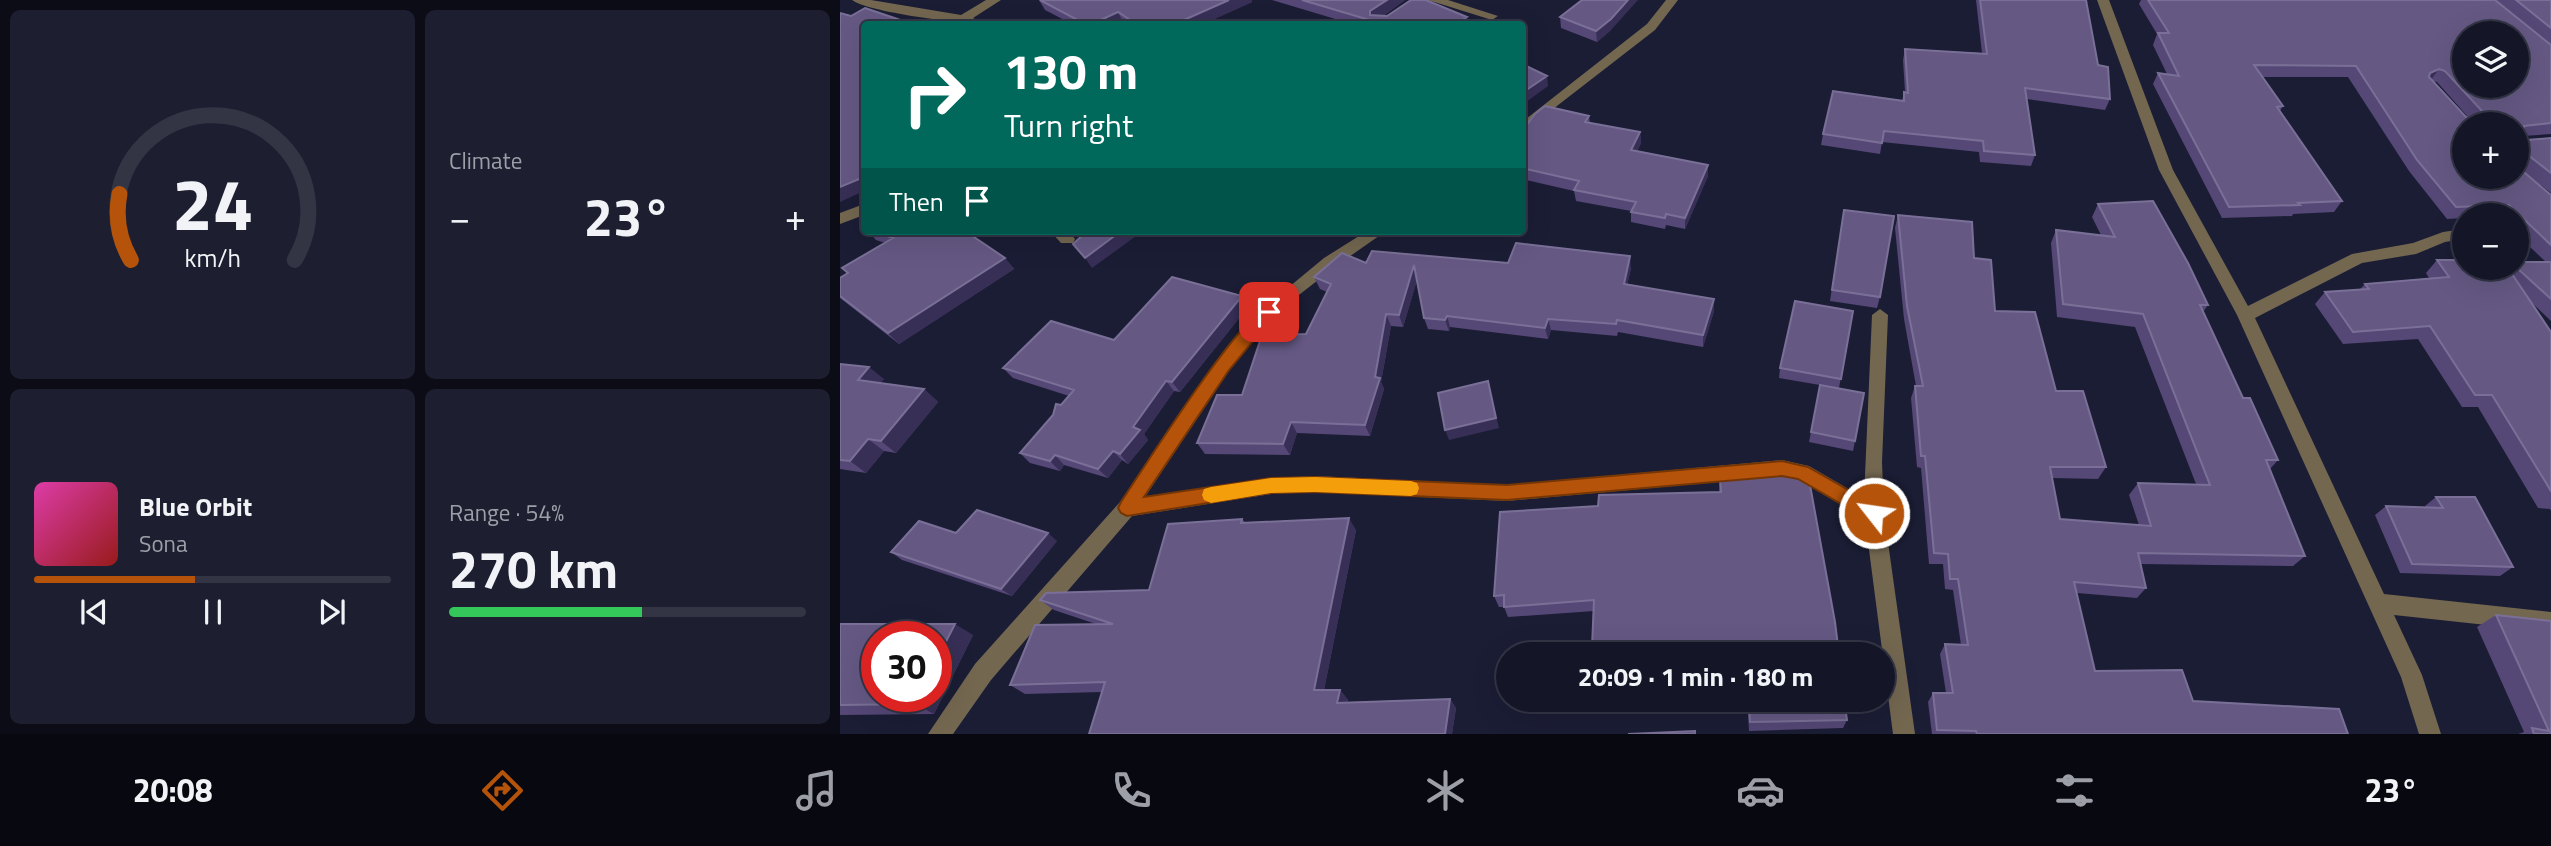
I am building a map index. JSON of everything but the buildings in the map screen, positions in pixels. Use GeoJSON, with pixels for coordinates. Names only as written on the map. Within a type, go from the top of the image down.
{"type":"FeatureCollection","features":[{"type":"Feature","properties":{"kind":"street"},"geometry":{"type":"LineString","coordinates":[[859,0],[878,6],[969,21]]}},
{"type":"Feature","properties":{"kind":"street"},"geometry":{"type":"LineString","coordinates":[[963,19],[995,0]]}},
{"type":"Feature","properties":{"kind":"street"},"geometry":{"type":"LineString","coordinates":[[1434,0],[1493,16]]}},
{"type":"Feature","properties":{"kind":"street"},"geometry":{"type":"LineString","coordinates":[[1526,126],[1651,27],[1672,0]]}},
{"type":"Feature","properties":{"kind":"street"},"geometry":{"type":"LineString","coordinates":[[2104,0],[2166,170],[2245,315],[2411,675],[2430,734]]}},
{"type":"Feature","properties":{"kind":"street"},"geometry":{"type":"LineString","coordinates":[[840,219],[861,210]]}},
{"type":"Feature","properties":{"kind":"street"},"geometry":{"type":"LineString","coordinates":[[939,734],[983,672],[1127,508],[1223,365],[1254,326],[1330,262],[1372,235]]}},
{"type":"Feature","properties":{"kind":"street"},"geometry":{"type":"LineString","coordinates":[[2245,315],[2358,258],[2416,248],[2452,236]]}},
{"type":"Feature","properties":{"kind":"street"},"geometry":{"type":"LineString","coordinates":[[1880,315],[1873,462],[1874,513],[1904,734]]}},
{"type":"Feature","properties":{"kind":"street"},"geometry":{"type":"LineString","coordinates":[[1127,508],[1271,486],[1315,484],[1507,493],[1782,468],[1802,472],[1874,513]]}},
{"type":"Feature","properties":{"kind":"street"},"geometry":{"type":"LineString","coordinates":[[2378,603],[2551,622]]}},
{"type":"Feature","properties":{"kind":"slow traffic"},"geometry":{"type":"LineString","coordinates":[[1211,495],[1271,486],[1315,484],[1411,488]]}},
{"type":"Feature","properties":{"kind":"route"},"geometry":{"type":"LineString","coordinates":[[1269,312],[1254,326],[1223,365],[1127,508],[1271,486],[1315,484],[1507,493],[1782,468],[1802,472],[1874,513]]}}]}
